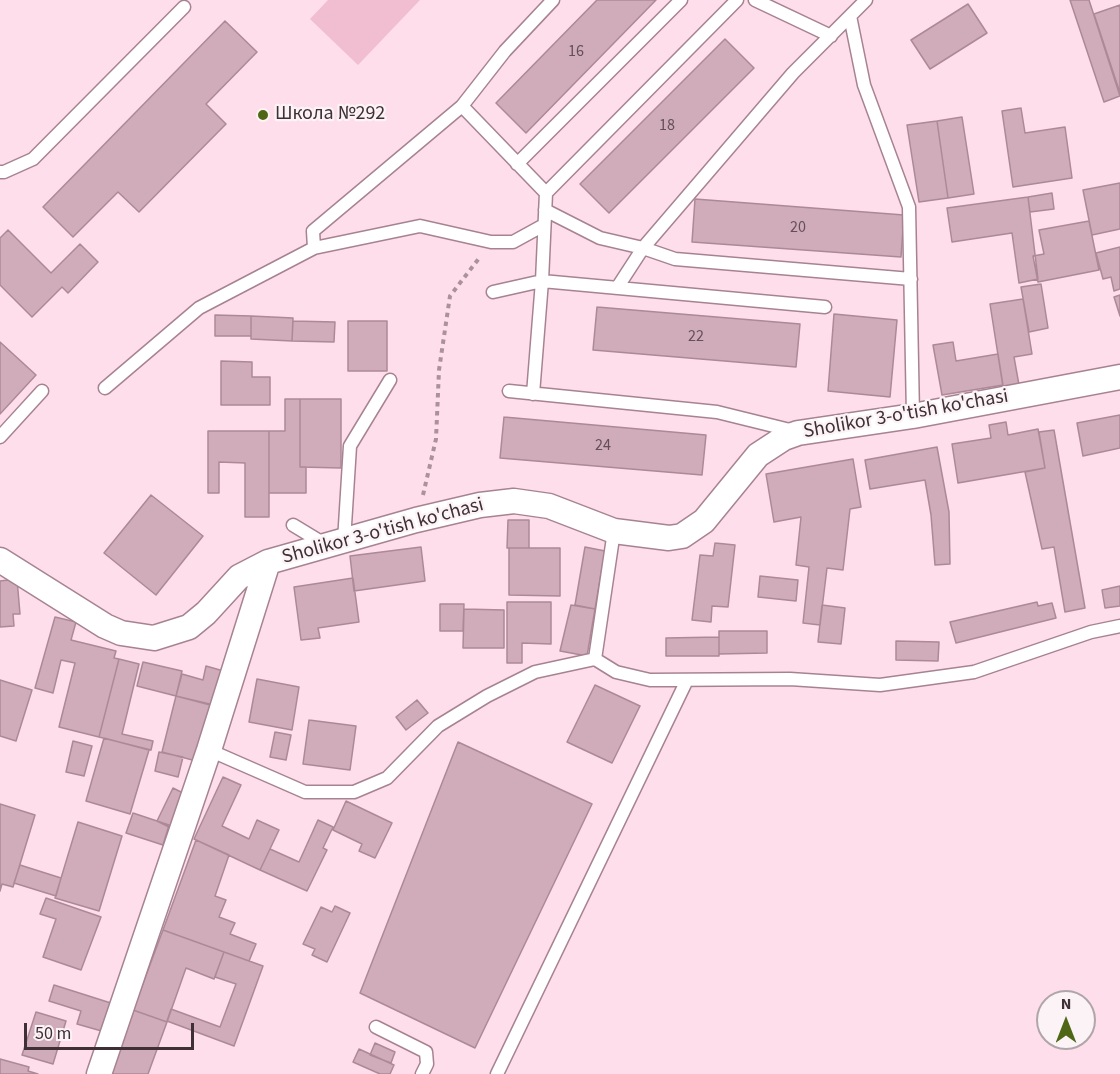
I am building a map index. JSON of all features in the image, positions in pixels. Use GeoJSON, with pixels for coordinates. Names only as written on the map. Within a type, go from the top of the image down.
{"type":"FeatureCollection","features":[{"type":"Feature","properties":{"kind":"street","name":"Sholikor 3-o'tish ko'chasi"},"geometry":{"type":"LineString","coordinates":[[0,560],[105,626],[121,633],[154,638],[189,627],[206,613],[238,577],[268,562],[416,520],[480,505],[514,501],[549,506],[614,531],[669,538],[682,536],[704,521],[758,455],[784,438],[798,433],[913,416],[1120,377]]}},
{"type":"Feature","properties":{"kind":"street"},"geometry":{"type":"LineString","coordinates":[[99,1074],[209,750],[268,562]]}},
{"type":"Feature","properties":{"kind":"lane"},"geometry":{"type":"LineString","coordinates":[[314,249],[313,231],[462,106],[505,51],[553,0]]}},
{"type":"Feature","properties":{"kind":"lane"},"geometry":{"type":"LineString","coordinates":[[517,164],[681,0]]}},
{"type":"Feature","properties":{"kind":"lane"},"geometry":{"type":"LineString","coordinates":[[533,394],[546,193],[737,0]]}},
{"type":"Feature","properties":{"kind":"lane"},"geometry":{"type":"LineString","coordinates":[[755,0],[831,36]]}},
{"type":"Feature","properties":{"kind":"lane"},"geometry":{"type":"LineString","coordinates":[[617,288],[643,248],[793,73],[866,0]]}},
{"type":"Feature","properties":{"kind":"lane"},"geometry":{"type":"LineString","coordinates":[[0,172],[33,159],[184,7]]}},
{"type":"Feature","properties":{"kind":"lane"},"geometry":{"type":"LineString","coordinates":[[850,16],[864,85],[909,207],[913,416]]}},
{"type":"Feature","properties":{"kind":"lane"},"geometry":{"type":"LineString","coordinates":[[462,106],[546,193]]}},
{"type":"Feature","properties":{"kind":"lane"},"geometry":{"type":"LineString","coordinates":[[545,210],[600,238],[643,248],[675,259],[911,279]]}},
{"type":"Feature","properties":{"kind":"lane"},"geometry":{"type":"LineString","coordinates":[[105,388],[199,308],[314,249],[420,226],[491,242],[513,242],[544,225]]}},
{"type":"Feature","properties":{"kind":"lane"},"geometry":{"type":"LineString","coordinates":[[493,292],[542,281],[825,307]]}},
{"type":"Feature","properties":{"kind":"lane"},"geometry":{"type":"LineString","coordinates":[[293,525],[335,543],[350,446],[390,380]]}},
{"type":"Feature","properties":{"kind":"lane"},"geometry":{"type":"LineString","coordinates":[[0,437],[42,391]]}},
{"type":"Feature","properties":{"kind":"lane"},"geometry":{"type":"LineString","coordinates":[[509,391],[717,412],[798,433]]}},
{"type":"Feature","properties":{"kind":"lane"},"geometry":{"type":"LineString","coordinates":[[594,658],[614,531]]}},
{"type":"Feature","properties":{"kind":"lane"},"geometry":{"type":"LineString","coordinates":[[209,750],[305,792],[354,792],[387,778],[438,726],[488,696],[535,672],[594,658],[616,672],[639,678],[790,679],[880,685],[974,672],[1091,632],[1120,626]]}},
{"type":"Feature","properties":{"kind":"lane"},"geometry":{"type":"LineString","coordinates":[[497,1074],[687,680]]}},
{"type":"Feature","properties":{"kind":"lane"},"geometry":{"type":"LineString","coordinates":[[376,1027],[426,1052],[428,1058],[422,1074]]}},
{"type":"Feature","properties":{"kind":"path"},"geometry":{"type":"LineString","coordinates":[[416,520],[436,439],[439,370],[450,296],[491,242]]}},
{"type":"Feature","properties":{"kind":"shaded area"},"geometry":{"type":"Polygon","coordinates":[[[328,0],[420,0],[358,65],[310,19],[328,0]]]}},
{"type":"Feature","properties":{"kind":"building"},"geometry":{"type":"Polygon","coordinates":[[[597,0],[656,0],[526,133],[496,103],[597,0]]]}},
{"type":"Feature","properties":{"kind":"building"},"geometry":{"type":"Polygon","coordinates":[[[1070,0],[1089,0],[1120,96],[1104,102],[1070,0]]]}},
{"type":"Feature","properties":{"kind":"building"},"geometry":{"type":"Polygon","coordinates":[[[968,4],[987,33],[930,69],[911,40],[968,4]]]}},
{"type":"Feature","properties":{"kind":"building"},"geometry":{"type":"Polygon","coordinates":[[[1120,5],[1120,93],[1094,14],[1120,5]]]}},
{"type":"Feature","properties":{"kind":"building"},"geometry":{"type":"Polygon","coordinates":[[[225,21],[257,52],[206,104],[226,124],[139,212],[118,192],[73,237],[43,207],[225,21]]]}},
{"type":"Feature","properties":{"kind":"building"},"geometry":{"type":"Polygon","coordinates":[[[725,39],[754,68],[609,213],[580,184],[725,39]]]}},
{"type":"Feature","properties":{"kind":"building"},"geometry":{"type":"Polygon","coordinates":[[[1021,108],[1025,133],[1065,127],[1072,178],[1013,187],[1002,111],[1021,108]]]}},
{"type":"Feature","properties":{"kind":"building"},"geometry":{"type":"Polygon","coordinates":[[[962,117],[974,194],[948,198],[937,121],[962,117]]]}},
{"type":"Feature","properties":{"kind":"building"},"geometry":{"type":"Polygon","coordinates":[[[937,121],[948,198],[919,202],[907,125],[937,121]]]}},
{"type":"Feature","properties":{"kind":"building"},"geometry":{"type":"Polygon","coordinates":[[[1120,183],[1120,229],[1092,235],[1083,190],[1120,183]]]}},
{"type":"Feature","properties":{"kind":"building"},"geometry":{"type":"Polygon","coordinates":[[[1052,193],[1054,209],[1030,212],[1028,197],[1052,193]]]}},
{"type":"Feature","properties":{"kind":"building"},"geometry":{"type":"Polygon","coordinates":[[[1028,197],[1038,279],[1019,283],[1012,233],[952,242],[947,208],[1028,197]]]}},
{"type":"Feature","properties":{"kind":"building"},"geometry":{"type":"Polygon","coordinates":[[[695,199],[904,215],[901,257],[692,242],[695,199]]]}},
{"type":"Feature","properties":{"kind":"building"},"geometry":{"type":"Polygon","coordinates":[[[1089,221],[1099,270],[1038,282],[1033,256],[1044,254],[1039,230],[1089,221]]]}},
{"type":"Feature","properties":{"kind":"building"},"geometry":{"type":"Polygon","coordinates":[[[8,230],[51,273],[80,244],[98,262],[68,293],[62,287],[32,317],[0,285],[0,238],[8,230]]]}},
{"type":"Feature","properties":{"kind":"building"},"geometry":{"type":"Polygon","coordinates":[[[1120,247],[1120,289],[1114,291],[1111,277],[1103,279],[1096,253],[1120,247]]]}},
{"type":"Feature","properties":{"kind":"building"},"geometry":{"type":"Polygon","coordinates":[[[1041,284],[1048,328],[1029,332],[1021,287],[1041,284]]]}},
{"type":"Feature","properties":{"kind":"building"},"geometry":{"type":"Polygon","coordinates":[[[1120,295],[1120,316],[1114,297],[1120,295]]]}},
{"type":"Feature","properties":{"kind":"building"},"geometry":{"type":"Polygon","coordinates":[[[1023,299],[1032,354],[1014,357],[1019,385],[1003,387],[990,304],[1023,299]]]}},
{"type":"Feature","properties":{"kind":"building"},"geometry":{"type":"Polygon","coordinates":[[[597,307],[800,324],[796,367],[593,350],[597,307]]]}},
{"type":"Feature","properties":{"kind":"building"},"geometry":{"type":"Polygon","coordinates":[[[834,314],[897,320],[890,397],[828,391],[834,314]]]}},
{"type":"Feature","properties":{"kind":"building"},"geometry":{"type":"Polygon","coordinates":[[[215,315],[251,316],[251,336],[215,336],[215,315]]]}},
{"type":"Feature","properties":{"kind":"building"},"geometry":{"type":"Polygon","coordinates":[[[251,316],[293,318],[292,341],[251,339],[251,316]]]}},
{"type":"Feature","properties":{"kind":"building"},"geometry":{"type":"Polygon","coordinates":[[[293,321],[335,322],[334,342],[292,341],[293,321]]]}},
{"type":"Feature","properties":{"kind":"building"},"geometry":{"type":"Polygon","coordinates":[[[348,321],[387,321],[387,371],[348,371],[348,321]]]}},
{"type":"Feature","properties":{"kind":"building"},"geometry":{"type":"Polygon","coordinates":[[[0,342],[36,375],[0,414],[0,342]]]}},
{"type":"Feature","properties":{"kind":"building"},"geometry":{"type":"Polygon","coordinates":[[[953,342],[956,361],[998,354],[1003,385],[942,395],[933,345],[953,342]]]}},
{"type":"Feature","properties":{"kind":"building"},"geometry":{"type":"Polygon","coordinates":[[[221,361],[252,362],[252,377],[270,377],[270,405],[221,405],[221,361]]]}},
{"type":"Feature","properties":{"kind":"building"},"geometry":{"type":"Polygon","coordinates":[[[285,399],[300,399],[300,467],[306,467],[306,493],[269,493],[269,431],[285,431],[285,399]]]}},
{"type":"Feature","properties":{"kind":"building"},"geometry":{"type":"Polygon","coordinates":[[[300,399],[341,399],[341,468],[300,467],[300,399]]]}},
{"type":"Feature","properties":{"kind":"building"},"geometry":{"type":"Polygon","coordinates":[[[1120,415],[1120,448],[1083,456],[1077,423],[1120,415]]]}},
{"type":"Feature","properties":{"kind":"building"},"geometry":{"type":"Polygon","coordinates":[[[504,417],[706,435],[702,475],[500,458],[504,417]]]}},
{"type":"Feature","properties":{"kind":"building"},"geometry":{"type":"Polygon","coordinates":[[[1006,422],[1008,435],[1038,429],[1045,468],[958,483],[952,444],[991,438],[989,425],[1006,422]]]}},
{"type":"Feature","properties":{"kind":"building"},"geometry":{"type":"Polygon","coordinates":[[[1054,430],[1085,608],[1065,612],[1054,547],[1042,549],[1025,472],[1045,468],[1039,432],[1054,430]]]}},
{"type":"Feature","properties":{"kind":"building"},"geometry":{"type":"Polygon","coordinates":[[[208,431],[269,431],[269,517],[245,517],[245,463],[219,462],[219,493],[208,493],[208,431]]]}},
{"type":"Feature","properties":{"kind":"building"},"geometry":{"type":"Polygon","coordinates":[[[937,447],[949,512],[950,564],[935,565],[931,515],[925,480],[870,489],[865,460],[937,447]]]}},
{"type":"Feature","properties":{"kind":"building"},"geometry":{"type":"Polygon","coordinates":[[[853,459],[861,507],[850,509],[843,570],[827,568],[820,625],[803,623],[809,567],[796,565],[801,517],[774,522],[766,474],[853,459]]]}},
{"type":"Feature","properties":{"kind":"building"},"geometry":{"type":"Polygon","coordinates":[[[151,495],[203,536],[156,595],[104,553],[151,495]]]}},
{"type":"Feature","properties":{"kind":"building"},"geometry":{"type":"Polygon","coordinates":[[[508,520],[529,520],[529,548],[507,548],[508,520]]]}},
{"type":"Feature","properties":{"kind":"building"},"geometry":{"type":"Polygon","coordinates":[[[715,543],[735,545],[728,607],[712,606],[711,622],[692,620],[700,555],[713,556],[715,543]]]}},
{"type":"Feature","properties":{"kind":"building"},"geometry":{"type":"Polygon","coordinates":[[[421,547],[425,581],[354,591],[350,556],[421,547]]]}},
{"type":"Feature","properties":{"kind":"building"},"geometry":{"type":"Polygon","coordinates":[[[585,547],[605,551],[595,609],[575,605],[585,547]]]}},
{"type":"Feature","properties":{"kind":"building"},"geometry":{"type":"Polygon","coordinates":[[[509,548],[560,548],[560,596],[509,595],[509,548]]]}},
{"type":"Feature","properties":{"kind":"building"},"geometry":{"type":"Polygon","coordinates":[[[760,576],[798,580],[796,601],[758,597],[760,576]]]}},
{"type":"Feature","properties":{"kind":"building"},"geometry":{"type":"Polygon","coordinates":[[[353,578],[359,622],[318,628],[320,638],[301,640],[294,587],[353,578]]]}},
{"type":"Feature","properties":{"kind":"building"},"geometry":{"type":"Polygon","coordinates":[[[17,579],[20,614],[13,614],[14,626],[0,627],[0,581],[17,579]]]}},
{"type":"Feature","properties":{"kind":"building"},"geometry":{"type":"Polygon","coordinates":[[[1120,586],[1120,606],[1105,608],[1102,590],[1120,586]]]}},
{"type":"Feature","properties":{"kind":"building"},"geometry":{"type":"Polygon","coordinates":[[[507,602],[551,602],[551,644],[522,643],[522,663],[507,663],[507,602]]]}},
{"type":"Feature","properties":{"kind":"building"},"geometry":{"type":"Polygon","coordinates":[[[1037,602],[1038,606],[1052,603],[1056,618],[956,643],[950,622],[1037,602]]]}},
{"type":"Feature","properties":{"kind":"building"},"geometry":{"type":"Polygon","coordinates":[[[440,604],[464,604],[463,631],[440,631],[440,604]]]}},
{"type":"Feature","properties":{"kind":"building"},"geometry":{"type":"Polygon","coordinates":[[[571,605],[595,609],[587,656],[560,651],[571,605]]]}},
{"type":"Feature","properties":{"kind":"building"},"geometry":{"type":"Polygon","coordinates":[[[822,605],[845,608],[841,644],[818,642],[822,605]]]}},
{"type":"Feature","properties":{"kind":"building"},"geometry":{"type":"Polygon","coordinates":[[[464,609],[504,610],[504,648],[463,648],[464,609]]]}},
{"type":"Feature","properties":{"kind":"building"},"geometry":{"type":"Polygon","coordinates":[[[55,617],[76,622],[71,640],[116,651],[114,658],[119,659],[99,737],[59,727],[75,663],[61,660],[53,693],[35,688],[55,617]]]}},
{"type":"Feature","properties":{"kind":"building"},"geometry":{"type":"Polygon","coordinates":[[[719,631],[767,631],[767,653],[719,654],[719,631]]]}},
{"type":"Feature","properties":{"kind":"building"},"geometry":{"type":"Polygon","coordinates":[[[719,637],[719,656],[666,656],[666,638],[719,637]]]}},
{"type":"Feature","properties":{"kind":"building"},"geometry":{"type":"Polygon","coordinates":[[[896,641],[939,642],[938,661],[896,660],[896,641]]]}},
{"type":"Feature","properties":{"kind":"building"},"geometry":{"type":"Polygon","coordinates":[[[119,659],[139,664],[122,734],[153,741],[151,750],[99,737],[119,659]]]}},
{"type":"Feature","properties":{"kind":"building"},"geometry":{"type":"Polygon","coordinates":[[[143,662],[182,671],[176,696],[137,686],[143,662]]]}},
{"type":"Feature","properties":{"kind":"building"},"geometry":{"type":"Polygon","coordinates":[[[206,666],[227,672],[218,706],[176,696],[182,674],[203,680],[206,666]]]}},
{"type":"Feature","properties":{"kind":"building"},"geometry":{"type":"Polygon","coordinates":[[[257,679],[299,687],[292,730],[249,722],[257,679]]]}},
{"type":"Feature","properties":{"kind":"building"},"geometry":{"type":"Polygon","coordinates":[[[0,680],[32,690],[16,741],[0,736],[0,680]]]}},
{"type":"Feature","properties":{"kind":"building"},"geometry":{"type":"Polygon","coordinates":[[[595,685],[640,706],[612,763],[567,742],[595,685]]]}},
{"type":"Feature","properties":{"kind":"building"},"geometry":{"type":"Polygon","coordinates":[[[176,696],[214,706],[200,762],[162,752],[176,696]]]}},
{"type":"Feature","properties":{"kind":"building"},"geometry":{"type":"Polygon","coordinates":[[[417,700],[428,713],[406,730],[396,717],[417,700]]]}},
{"type":"Feature","properties":{"kind":"building"},"geometry":{"type":"Polygon","coordinates":[[[309,720],[356,726],[350,770],[303,764],[309,720]]]}},
{"type":"Feature","properties":{"kind":"building"},"geometry":{"type":"Polygon","coordinates":[[[275,732],[291,735],[286,760],[270,757],[275,732]]]}},
{"type":"Feature","properties":{"kind":"building"},"geometry":{"type":"Polygon","coordinates":[[[104,738],[149,750],[130,814],[86,801],[104,738]]]}},
{"type":"Feature","properties":{"kind":"building"},"geometry":{"type":"Polygon","coordinates":[[[73,741],[92,746],[84,776],[66,772],[73,741]]]}},
{"type":"Feature","properties":{"kind":"building"},"geometry":{"type":"Polygon","coordinates":[[[458,742],[592,804],[475,1048],[360,993],[458,742]]]}},
{"type":"Feature","properties":{"kind":"building"},"geometry":{"type":"Polygon","coordinates":[[[159,752],[183,757],[178,777],[155,771],[159,752]]]}},
{"type":"Feature","properties":{"kind":"building"},"geometry":{"type":"Polygon","coordinates":[[[223,777],[241,785],[222,826],[249,839],[257,820],[279,830],[260,870],[194,839],[223,777]]]}},
{"type":"Feature","properties":{"kind":"building"},"geometry":{"type":"Polygon","coordinates":[[[173,788],[187,795],[171,828],[157,821],[173,788]]]}},
{"type":"Feature","properties":{"kind":"building"},"geometry":{"type":"Polygon","coordinates":[[[346,801],[392,823],[375,858],[359,851],[362,844],[333,830],[346,801]]]}},
{"type":"Feature","properties":{"kind":"building"},"geometry":{"type":"Polygon","coordinates":[[[0,804],[35,815],[13,887],[2,884],[0,891],[0,804]]]}},
{"type":"Feature","properties":{"kind":"building"},"geometry":{"type":"Polygon","coordinates":[[[133,813],[169,825],[163,845],[126,833],[133,813]]]}},
{"type":"Feature","properties":{"kind":"building"},"geometry":{"type":"Polygon","coordinates":[[[318,820],[333,827],[323,848],[327,850],[307,891],[260,870],[270,849],[299,862],[318,820]]]}},
{"type":"Feature","properties":{"kind":"building"},"geometry":{"type":"Polygon","coordinates":[[[78,822],[122,836],[99,911],[55,898],[78,822]]]}},
{"type":"Feature","properties":{"kind":"building"},"geometry":{"type":"Polygon","coordinates":[[[196,840],[229,855],[215,896],[226,900],[219,917],[235,923],[230,934],[256,944],[249,961],[163,930],[196,840]]]}},
{"type":"Feature","properties":{"kind":"building"},"geometry":{"type":"Polygon","coordinates":[[[20,865],[61,878],[56,896],[14,883],[20,865]]]}},
{"type":"Feature","properties":{"kind":"building"},"geometry":{"type":"Polygon","coordinates":[[[46,898],[101,917],[81,970],[43,957],[56,919],[40,914],[46,898]]]}},
{"type":"Feature","properties":{"kind":"building"},"geometry":{"type":"Polygon","coordinates":[[[335,906],[350,913],[327,962],[312,955],[315,949],[303,944],[321,907],[332,912],[335,906]]]}},
{"type":"Feature","properties":{"kind":"building"},"geometry":{"type":"Polygon","coordinates":[[[163,930],[224,952],[214,979],[186,968],[167,1022],[133,1010],[163,930]]]}},
{"type":"Feature","properties":{"kind":"building"},"geometry":{"type":"Polygon","coordinates":[[[224,952],[263,966],[234,1046],[167,1021],[171,1009],[220,1027],[236,984],[215,977],[224,952]]]}},
{"type":"Feature","properties":{"kind":"building"},"geometry":{"type":"Polygon","coordinates":[[[54,985],[114,1004],[105,1032],[77,1024],[81,1011],[49,1001],[54,985]]]}},
{"type":"Feature","properties":{"kind":"building"},"geometry":{"type":"Polygon","coordinates":[[[133,1010],[167,1022],[148,1074],[110,1074],[133,1010]]]}},
{"type":"Feature","properties":{"kind":"building"},"geometry":{"type":"Polygon","coordinates":[[[36,1012],[66,1021],[53,1064],[22,1055],[36,1012]]]}},
{"type":"Feature","properties":{"kind":"building"},"geometry":{"type":"Polygon","coordinates":[[[375,1043],[395,1052],[391,1063],[370,1055],[375,1043]]]}},
{"type":"Feature","properties":{"kind":"building"},"geometry":{"type":"Polygon","coordinates":[[[359,1049],[394,1065],[390,1074],[380,1074],[353,1062],[359,1049]]]}},
{"type":"Feature","properties":{"kind":"building"},"geometry":{"type":"Polygon","coordinates":[[[0,1059],[29,1067],[28,1071],[38,1074],[0,1074],[0,1059]]]}},
{"type":"Feature","properties":{"kind":"place","name":"Школа №292"},"geometry":{"type":"Point","coordinates":[263,115]}}]}
